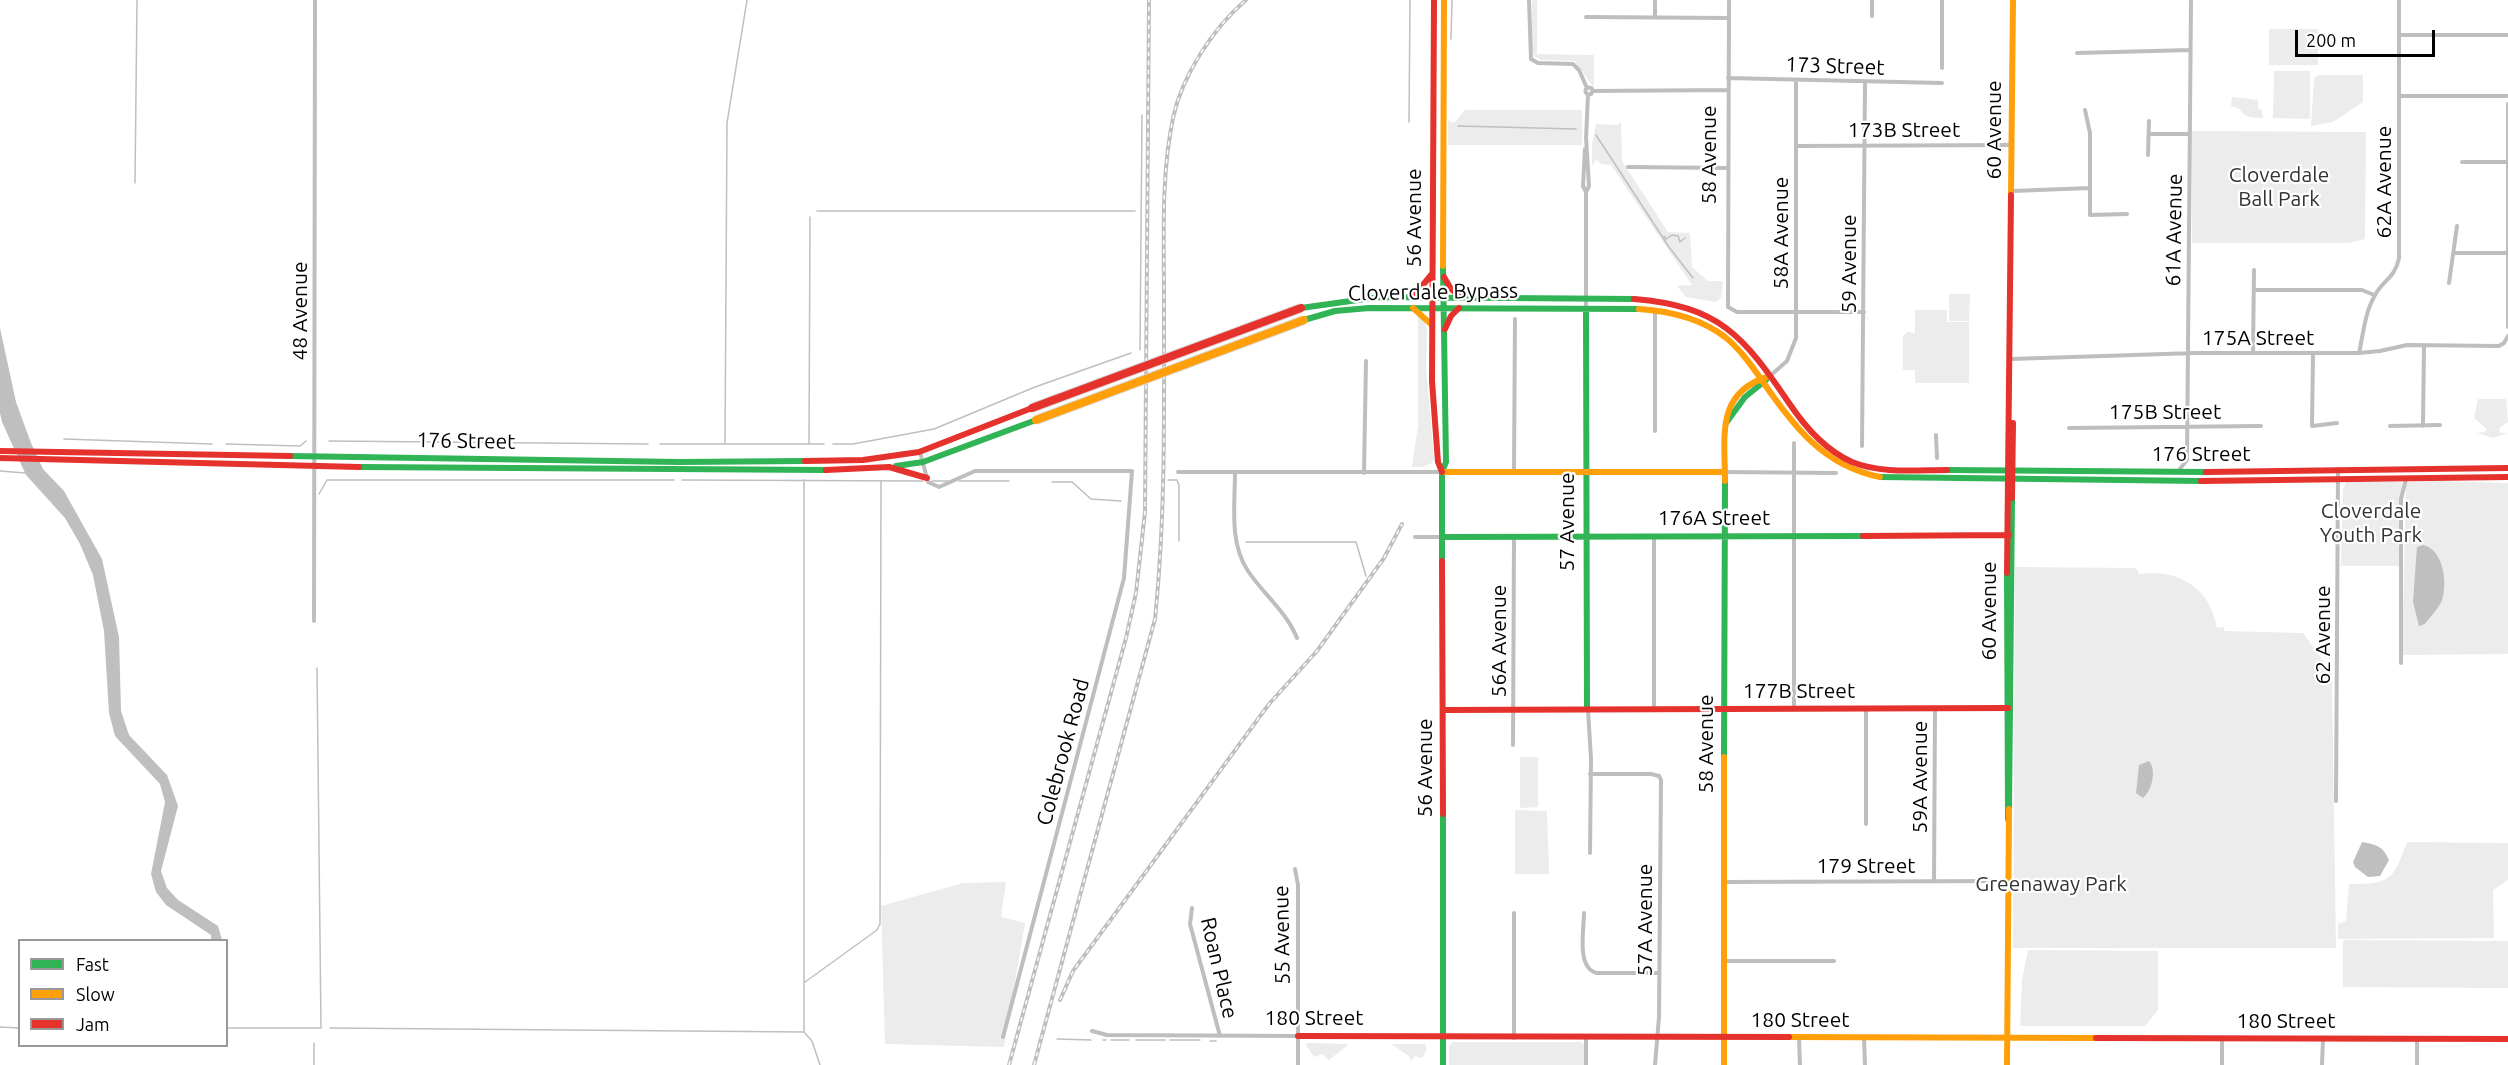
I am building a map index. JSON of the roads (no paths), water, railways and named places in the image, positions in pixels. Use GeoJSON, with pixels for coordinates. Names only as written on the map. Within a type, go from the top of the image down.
{"type":"FeatureCollection","features":[{"type":"Feature","properties":{"kind":"main road","name":"56 Avenue"},"geometry":{"type":"LineString","coordinates":[[1434,0],[1433,399],[1438,462],[1442,472],[1444,537],[1443,1065]]}},
{"type":"Feature","properties":{"kind":"main road","name":"56 Avenue"},"geometry":{"type":"LineString","coordinates":[[1442,472],[1446,462],[1443,333],[1444,0]]}},
{"type":"Feature","properties":{"kind":"main road","name":"60 Avenue"},"geometry":{"type":"LineString","coordinates":[[2007,1065],[2013,0]]}},
{"type":"Feature","properties":{"kind":"main road"},"geometry":{"type":"LineString","coordinates":[[1414,296],[1432,274]]}},
{"type":"Feature","properties":{"kind":"main road"},"geometry":{"type":"LineString","coordinates":[[1443,276],[1451,289],[1461,298]]}},
{"type":"Feature","properties":{"kind":"main road","name":"Cloverdale Bypass"},"geometry":{"type":"LineString","coordinates":[[919,452],[1301,308],[1352,298],[1414,296],[1586,299],[1657,301],[1696,310],[1715,320],[1738,336],[1770,376],[1801,422],[1827,449],[1861,465],[1894,471]]}},
{"type":"Feature","properties":{"kind":"main road"},"geometry":{"type":"LineString","coordinates":[[1413,308],[1432,325]]}},
{"type":"Feature","properties":{"kind":"main road"},"geometry":{"type":"LineString","coordinates":[[1443,333],[1451,316],[1459,308]]}},
{"type":"Feature","properties":{"kind":"main road","name":"Cloverdale Bypass"},"geometry":{"type":"LineString","coordinates":[[923,462],[1304,320],[1350,309],[1459,308],[1655,310],[1691,318],[1719,332],[1737,348],[1797,430],[1829,459],[1862,474],[1904,480],[2010,481],[2338,473]]}},
{"type":"Feature","properties":{"kind":"main road","name":"57 Avenue"},"geometry":{"type":"LineString","coordinates":[[1586,309],[1584,536],[1587,709]]}},
{"type":"Feature","properties":{"kind":"main road","name":"58 Avenue"},"geometry":{"type":"LineString","coordinates":[[1724,1065],[1725,416],[1741,393],[1770,376]]}},
{"type":"Feature","properties":{"kind":"main road","name":"176 Street"},"geometry":{"type":"LineString","coordinates":[[4,455],[740,462],[862,460],[919,452]]}},
{"type":"Feature","properties":{"kind":"main road"},"geometry":{"type":"LineString","coordinates":[[50,455],[314,467],[863,470],[923,462]]}},
{"type":"Feature","properties":{"kind":"main road"},"geometry":{"type":"LineString","coordinates":[[889,466],[927,478]]}},
{"type":"Feature","properties":{"kind":"main road","name":"176 Street"},"geometry":{"type":"LineString","coordinates":[[1894,471],[2338,473],[2508,468]]}},
{"type":"Feature","properties":{"kind":"main road"},"geometry":{"type":"LineString","coordinates":[[1442,472],[1725,472]]}},
{"type":"Feature","properties":{"kind":"main road"},"geometry":{"type":"LineString","coordinates":[[2338,473],[2406,477],[2508,477]]}},
{"type":"Feature","properties":{"kind":"main road","name":"60 Avenue"},"geometry":{"type":"LineString","coordinates":[[2009,708],[2012,646],[2007,575],[2010,535]]}},
{"type":"Feature","properties":{"kind":"main road","name":"176A Street"},"geometry":{"type":"LineString","coordinates":[[1444,537],[2010,535]]}},
{"type":"Feature","properties":{"kind":"main road","name":"177B Street"},"geometry":{"type":"LineString","coordinates":[[1443,710],[2009,708]]}},
{"type":"Feature","properties":{"kind":"main road","name":"180 Street"},"geometry":{"type":"LineString","coordinates":[[1298,1036],[2508,1039]]}},
{"type":"Feature","properties":{"kind":"street","name":"48 Avenue"},"geometry":{"type":"LineString","coordinates":[[314,621],[315,0]]}},
{"type":"Feature","properties":{"kind":"street"},"geometry":{"type":"LineString","coordinates":[[1529,0],[1531,59],[1538,63],[1573,64],[1580,70],[1590,93],[1728,90]]}},
{"type":"Feature","properties":{"kind":"street"},"geometry":{"type":"LineString","coordinates":[[1655,0],[1655,17]]}},
{"type":"Feature","properties":{"kind":"street","name":"58 Avenue"},"geometry":{"type":"LineString","coordinates":[[1729,0],[1726,300],[1729,309],[1737,312],[1796,312]]}},
{"type":"Feature","properties":{"kind":"street"},"geometry":{"type":"LineString","coordinates":[[1872,0],[1872,16]]}},
{"type":"Feature","properties":{"kind":"street"},"geometry":{"type":"LineString","coordinates":[[1942,0],[1942,68]]}},
{"type":"Feature","properties":{"kind":"street","name":"61A Avenue"},"geometry":{"type":"LineString","coordinates":[[2187,460],[2191,0]]}},
{"type":"Feature","properties":{"kind":"street","name":"62A Avenue"},"geometry":{"type":"LineString","coordinates":[[2359,353],[2374,295],[2394,275],[2399,260],[2399,0]]}},
{"type":"Feature","properties":{"kind":"street"},"geometry":{"type":"LineString","coordinates":[[1586,17],[1728,18]]}},
{"type":"Feature","properties":{"kind":"street"},"geometry":{"type":"LineString","coordinates":[[2399,35],[2508,35]]}},
{"type":"Feature","properties":{"kind":"street"},"geometry":{"type":"LineString","coordinates":[[2077,53],[2190,51]]}},
{"type":"Feature","properties":{"kind":"street","name":"173 Street"},"geometry":{"type":"LineString","coordinates":[[1728,78],[1942,83]]}},
{"type":"Feature","properties":{"kind":"street","name":"58A Avenue"},"geometry":{"type":"LineString","coordinates":[[1770,376],[1783,366],[1794,347],[1796,80]]}},
{"type":"Feature","properties":{"kind":"street","name":"59 Avenue"},"geometry":{"type":"LineString","coordinates":[[1862,446],[1865,82]]}},
{"type":"Feature","properties":{"kind":"street","name":"57 Avenue"},"geometry":{"type":"LineString","coordinates":[[1586,309],[1586,192],[1584,186],[1590,93]]}},
{"type":"Feature","properties":{"kind":"street"},"geometry":{"type":"LineString","coordinates":[[2399,96],[2508,96]]}},
{"type":"Feature","properties":{"kind":"street"},"geometry":{"type":"LineString","coordinates":[[2508,104],[2508,327]]}},
{"type":"Feature","properties":{"kind":"street"},"geometry":{"type":"LineString","coordinates":[[2085,110],[2090,133],[2090,215],[2127,214]]}},
{"type":"Feature","properties":{"kind":"street"},"geometry":{"type":"LineString","coordinates":[[2148,155],[2149,121]]}},
{"type":"Feature","properties":{"kind":"street"},"geometry":{"type":"LineString","coordinates":[[2149,134],[2189,134]]}},
{"type":"Feature","properties":{"kind":"street","name":"173B Street"},"geometry":{"type":"LineString","coordinates":[[1796,146],[2012,145]]}},
{"type":"Feature","properties":{"kind":"street"},"geometry":{"type":"LineString","coordinates":[[2462,162],[2508,162]]}},
{"type":"Feature","properties":{"kind":"street"},"geometry":{"type":"LineString","coordinates":[[1628,167],[1727,168]]}},
{"type":"Feature","properties":{"kind":"street"},"geometry":{"type":"LineString","coordinates":[[2012,191],[2090,188]]}},
{"type":"Feature","properties":{"kind":"street"},"geometry":{"type":"LineString","coordinates":[[2449,283],[2457,226]]}},
{"type":"Feature","properties":{"kind":"street"},"geometry":{"type":"LineString","coordinates":[[2454,253],[2507,253]]}},
{"type":"Feature","properties":{"kind":"street"},"geometry":{"type":"LineString","coordinates":[[2253,353],[2254,270]]}},
{"type":"Feature","properties":{"kind":"street"},"geometry":{"type":"LineString","coordinates":[[2254,290],[2362,290],[2374,295]]}},
{"type":"Feature","properties":{"kind":"street"},"geometry":{"type":"LineString","coordinates":[[1655,310],[1655,431]]}},
{"type":"Feature","properties":{"kind":"street"},"geometry":{"type":"LineString","coordinates":[[1796,312],[1864,312]]}},
{"type":"Feature","properties":{"kind":"street"},"geometry":{"type":"LineString","coordinates":[[1514,472],[1515,319]]}},
{"type":"Feature","properties":{"kind":"street","name":"175A Street"},"geometry":{"type":"LineString","coordinates":[[2011,359],[2187,354],[2359,353],[2407,345],[2499,346],[2508,336]]}},
{"type":"Feature","properties":{"kind":"street"},"geometry":{"type":"LineString","coordinates":[[2423,426],[2424,345]]}},
{"type":"Feature","properties":{"kind":"street"},"geometry":{"type":"LineString","coordinates":[[2313,353],[2312,426],[2337,423]]}},
{"type":"Feature","properties":{"kind":"street"},"geometry":{"type":"LineString","coordinates":[[1364,473],[1366,361]]}},
{"type":"Feature","properties":{"kind":"street","name":"175B Street"},"geometry":{"type":"LineString","coordinates":[[2069,428],[2261,426]]}},
{"type":"Feature","properties":{"kind":"street"},"geometry":{"type":"LineString","coordinates":[[2390,426],[2440,426]]}},
{"type":"Feature","properties":{"kind":"street"},"geometry":{"type":"LineString","coordinates":[[1936,435],[1936,458]]}},
{"type":"Feature","properties":{"kind":"street"},"geometry":{"type":"LineString","coordinates":[[1794,443],[1794,709]]}},
{"type":"Feature","properties":{"kind":"street"},"geometry":{"type":"LineString","coordinates":[[919,452],[927,478]]}},
{"type":"Feature","properties":{"kind":"street"},"geometry":{"type":"LineString","coordinates":[[2177,472],[2187,460],[2193,468],[2202,472]]}},
{"type":"Feature","properties":{"kind":"street","name":"Colebrook Road"},"geometry":{"type":"LineString","coordinates":[[927,478],[928,482],[939,487],[975,471],[1132,471],[1124,578],[1003,1037]]}},
{"type":"Feature","properties":{"kind":"street"},"geometry":{"type":"LineString","coordinates":[[1178,472],[1442,472]]}},
{"type":"Feature","properties":{"kind":"street"},"geometry":{"type":"LineString","coordinates":[[1235,472],[1237,547],[1249,573],[1281,608],[1297,638]]}},
{"type":"Feature","properties":{"kind":"street"},"geometry":{"type":"LineString","coordinates":[[1725,472],[1836,473]]}},
{"type":"Feature","properties":{"kind":"street","name":"62 Avenue"},"geometry":{"type":"LineString","coordinates":[[2336,801],[2338,473]]}},
{"type":"Feature","properties":{"kind":"street"},"geometry":{"type":"LineString","coordinates":[[2401,663],[2401,499],[2406,477]]}},
{"type":"Feature","properties":{"kind":"street"},"geometry":{"type":"LineString","coordinates":[[1654,536],[1654,709]]}},
{"type":"Feature","properties":{"kind":"street","name":"176A Street"},"geometry":{"type":"LineString","coordinates":[[1415,537],[1444,537]]}},
{"type":"Feature","properties":{"kind":"street","name":"56A Avenue"},"geometry":{"type":"LineString","coordinates":[[1513,745],[1514,537]]}},
{"type":"Feature","properties":{"kind":"street","name":"59A Avenue"},"geometry":{"type":"LineString","coordinates":[[1934,881],[1935,708]]}},
{"type":"Feature","properties":{"kind":"street","name":"57 Avenue"},"geometry":{"type":"LineString","coordinates":[[1587,709],[1590,853]]}},
{"type":"Feature","properties":{"kind":"street"},"geometry":{"type":"LineString","coordinates":[[1866,709],[1866,824]]}},
{"type":"Feature","properties":{"kind":"street","name":"57A Avenue"},"geometry":{"type":"LineString","coordinates":[[1590,774],[1659,776],[1661,784],[1659,973],[1655,1065]]}},
{"type":"Feature","properties":{"kind":"street","name":"55 Avenue"},"geometry":{"type":"LineString","coordinates":[[1295,869],[1298,885],[1298,1065]]}},
{"type":"Feature","properties":{"kind":"street","name":"179 Street"},"geometry":{"type":"LineString","coordinates":[[1724,882],[2008,881]]}},
{"type":"Feature","properties":{"kind":"street","name":"Roan Place"},"geometry":{"type":"LineString","coordinates":[[1192,908],[1190,924],[1220,1036]]}},
{"type":"Feature","properties":{"kind":"street"},"geometry":{"type":"LineString","coordinates":[[1514,913],[1514,1038]]}},
{"type":"Feature","properties":{"kind":"street"},"geometry":{"type":"LineString","coordinates":[[1584,913],[1584,962],[1589,970],[1597,973],[1659,973]]}},
{"type":"Feature","properties":{"kind":"street"},"geometry":{"type":"LineString","coordinates":[[1724,961],[1834,961]]}},
{"type":"Feature","properties":{"kind":"street","name":"180 Street"},"geometry":{"type":"LineString","coordinates":[[1092,1031],[1107,1035],[1298,1036]]}},
{"type":"Feature","properties":{"kind":"street"},"geometry":{"type":"LineString","coordinates":[[1586,1038],[1586,1065]]}},
{"type":"Feature","properties":{"kind":"street"},"geometry":{"type":"LineString","coordinates":[[1799,1038],[1800,1065]]}},
{"type":"Feature","properties":{"kind":"street"},"geometry":{"type":"LineString","coordinates":[[1864,1038],[1865,1065]]}},
{"type":"Feature","properties":{"kind":"street"},"geometry":{"type":"LineString","coordinates":[[2222,1039],[2222,1065]]}},
{"type":"Feature","properties":{"kind":"street"},"geometry":{"type":"LineString","coordinates":[[2322,1065],[2323,1039]]}},
{"type":"Feature","properties":{"kind":"street"},"geometry":{"type":"LineString","coordinates":[[2416,1065],[2417,1039]]}},
{"type":"Feature","properties":{"kind":"waterway"},"geometry":{"type":"LineString","coordinates":[[135,183],[137,0]]}},
{"type":"Feature","properties":{"kind":"waterway"},"geometry":{"type":"LineString","coordinates":[[725,444],[727,123],[747,0]]}},
{"type":"Feature","properties":{"kind":"waterway"},"geometry":{"type":"LineString","coordinates":[[1409,122],[1410,0]]}},
{"type":"Feature","properties":{"kind":"waterway"},"geometry":{"type":"LineString","coordinates":[[1451,39],[1452,0]]}},
{"type":"Feature","properties":{"kind":"waterway"},"geometry":{"type":"LineString","coordinates":[[1140,350],[1142,115]]}},
{"type":"Feature","properties":{"kind":"waterway"},"geometry":{"type":"LineString","coordinates":[[1458,126],[1576,129]]}},
{"type":"Feature","properties":{"kind":"waterway"},"geometry":{"type":"LineString","coordinates":[[1596,135],[1669,247],[1693,278]]}},
{"type":"Feature","properties":{"kind":"waterway"},"geometry":{"type":"LineString","coordinates":[[817,211],[1135,211]]}},
{"type":"Feature","properties":{"kind":"waterway"},"geometry":{"type":"LineString","coordinates":[[809,444],[810,217]]}},
{"type":"Feature","properties":{"kind":"waterway"},"geometry":{"type":"LineString","coordinates":[[1664,236],[1666,239],[1672,235],[1678,236],[1680,242],[1685,238]]}},
{"type":"Feature","properties":{"kind":"waterway"},"geometry":{"type":"LineString","coordinates":[[833,444],[853,444],[934,429],[1035,387],[1131,353]]}},
{"type":"Feature","properties":{"kind":"waterway"},"geometry":{"type":"LineString","coordinates":[[64,439],[212,444]]}},
{"type":"Feature","properties":{"kind":"waterway"},"geometry":{"type":"LineString","coordinates":[[226,444],[300,446],[306,441]]}},
{"type":"Feature","properties":{"kind":"waterway"},"geometry":{"type":"LineString","coordinates":[[329,441],[648,444]]}},
{"type":"Feature","properties":{"kind":"waterway"},"geometry":{"type":"LineString","coordinates":[[660,444],[824,444]]}},
{"type":"Feature","properties":{"kind":"waterway"},"geometry":{"type":"LineString","coordinates":[[0,471],[25,473]]}},
{"type":"Feature","properties":{"kind":"waterway"},"geometry":{"type":"LineString","coordinates":[[319,494],[327,480],[674,480]]}},
{"type":"Feature","properties":{"kind":"waterway"},"geometry":{"type":"LineString","coordinates":[[682,480],[923,481]]}},
{"type":"Feature","properties":{"kind":"waterway"},"geometry":{"type":"LineString","coordinates":[[804,480],[804,1032]]}},
{"type":"Feature","properties":{"kind":"waterway"},"geometry":{"type":"LineString","coordinates":[[1168,480],[1177,480],[1179,485],[1179,541]]}},
{"type":"Feature","properties":{"kind":"waterway"},"geometry":{"type":"LineString","coordinates":[[805,982],[877,930],[880,924],[881,481]]}},
{"type":"Feature","properties":{"kind":"waterway"},"geometry":{"type":"LineString","coordinates":[[932,481],[948,481]]}},
{"type":"Feature","properties":{"kind":"waterway"},"geometry":{"type":"LineString","coordinates":[[959,481],[1009,481]]}},
{"type":"Feature","properties":{"kind":"waterway"},"geometry":{"type":"LineString","coordinates":[[1052,482],[1072,482],[1091,499],[1121,501]]}},
{"type":"Feature","properties":{"kind":"waterway"},"geometry":{"type":"LineString","coordinates":[[1246,542],[1356,542],[1366,576]]}},
{"type":"Feature","properties":{"kind":"waterway"},"geometry":{"type":"LineString","coordinates":[[228,1028],[321,1028],[317,668]]}},
{"type":"Feature","properties":{"kind":"waterway"},"geometry":{"type":"LineString","coordinates":[[0,1027],[18,1028]]}},
{"type":"Feature","properties":{"kind":"waterway"},"geometry":{"type":"LineString","coordinates":[[330,1028],[804,1032],[812,1041],[820,1065]]}},
{"type":"Feature","properties":{"kind":"waterway"},"geometry":{"type":"LineString","coordinates":[[1057,1039],[1091,1040]]}},
{"type":"Feature","properties":{"kind":"waterway"},"geometry":{"type":"LineString","coordinates":[[1111,1040],[1129,1040]]}},
{"type":"Feature","properties":{"kind":"waterway"},"geometry":{"type":"LineString","coordinates":[[1136,1040],[1165,1040]]}},
{"type":"Feature","properties":{"kind":"waterway"},"geometry":{"type":"LineString","coordinates":[[1170,1040],[1200,1040]]}},
{"type":"Feature","properties":{"kind":"waterway"},"geometry":{"type":"LineString","coordinates":[[1210,1041],[1216,1041]]}},
{"type":"Feature","properties":{"kind":"waterway"},"geometry":{"type":"LineString","coordinates":[[314,1043],[314,1065]]}},
{"type":"Feature","properties":{"kind":"railway"},"geometry":{"type":"LineString","coordinates":[[1009,1065],[1126,638],[1136,593],[1145,512],[1149,0]]}},
{"type":"Feature","properties":{"kind":"railway"},"geometry":{"type":"LineString","coordinates":[[1034,1065],[1155,619],[1164,458],[1164,207],[1173,118],[1177,102],[1200,54],[1222,24],[1246,0]]}},
{"type":"Feature","properties":{"kind":"railway"},"geometry":{"type":"LineString","coordinates":[[1060,1000],[1073,971],[1269,704],[1317,651],[1384,558],[1402,524]]}},
{"type":"Feature","properties":{"kind":"park label","name":"Cloverdale Ball Park"},"geometry":{"type":"Point","coordinates":[2279,187]}},
{"type":"Feature","properties":{"kind":"park label","name":"Cloverdale Youth Park"},"geometry":{"type":"Point","coordinates":[2371,523]}},
{"type":"Feature","properties":{"kind":"park label","name":"Greenaway Park"},"geometry":{"type":"Point","coordinates":[2051,884]}}]}
